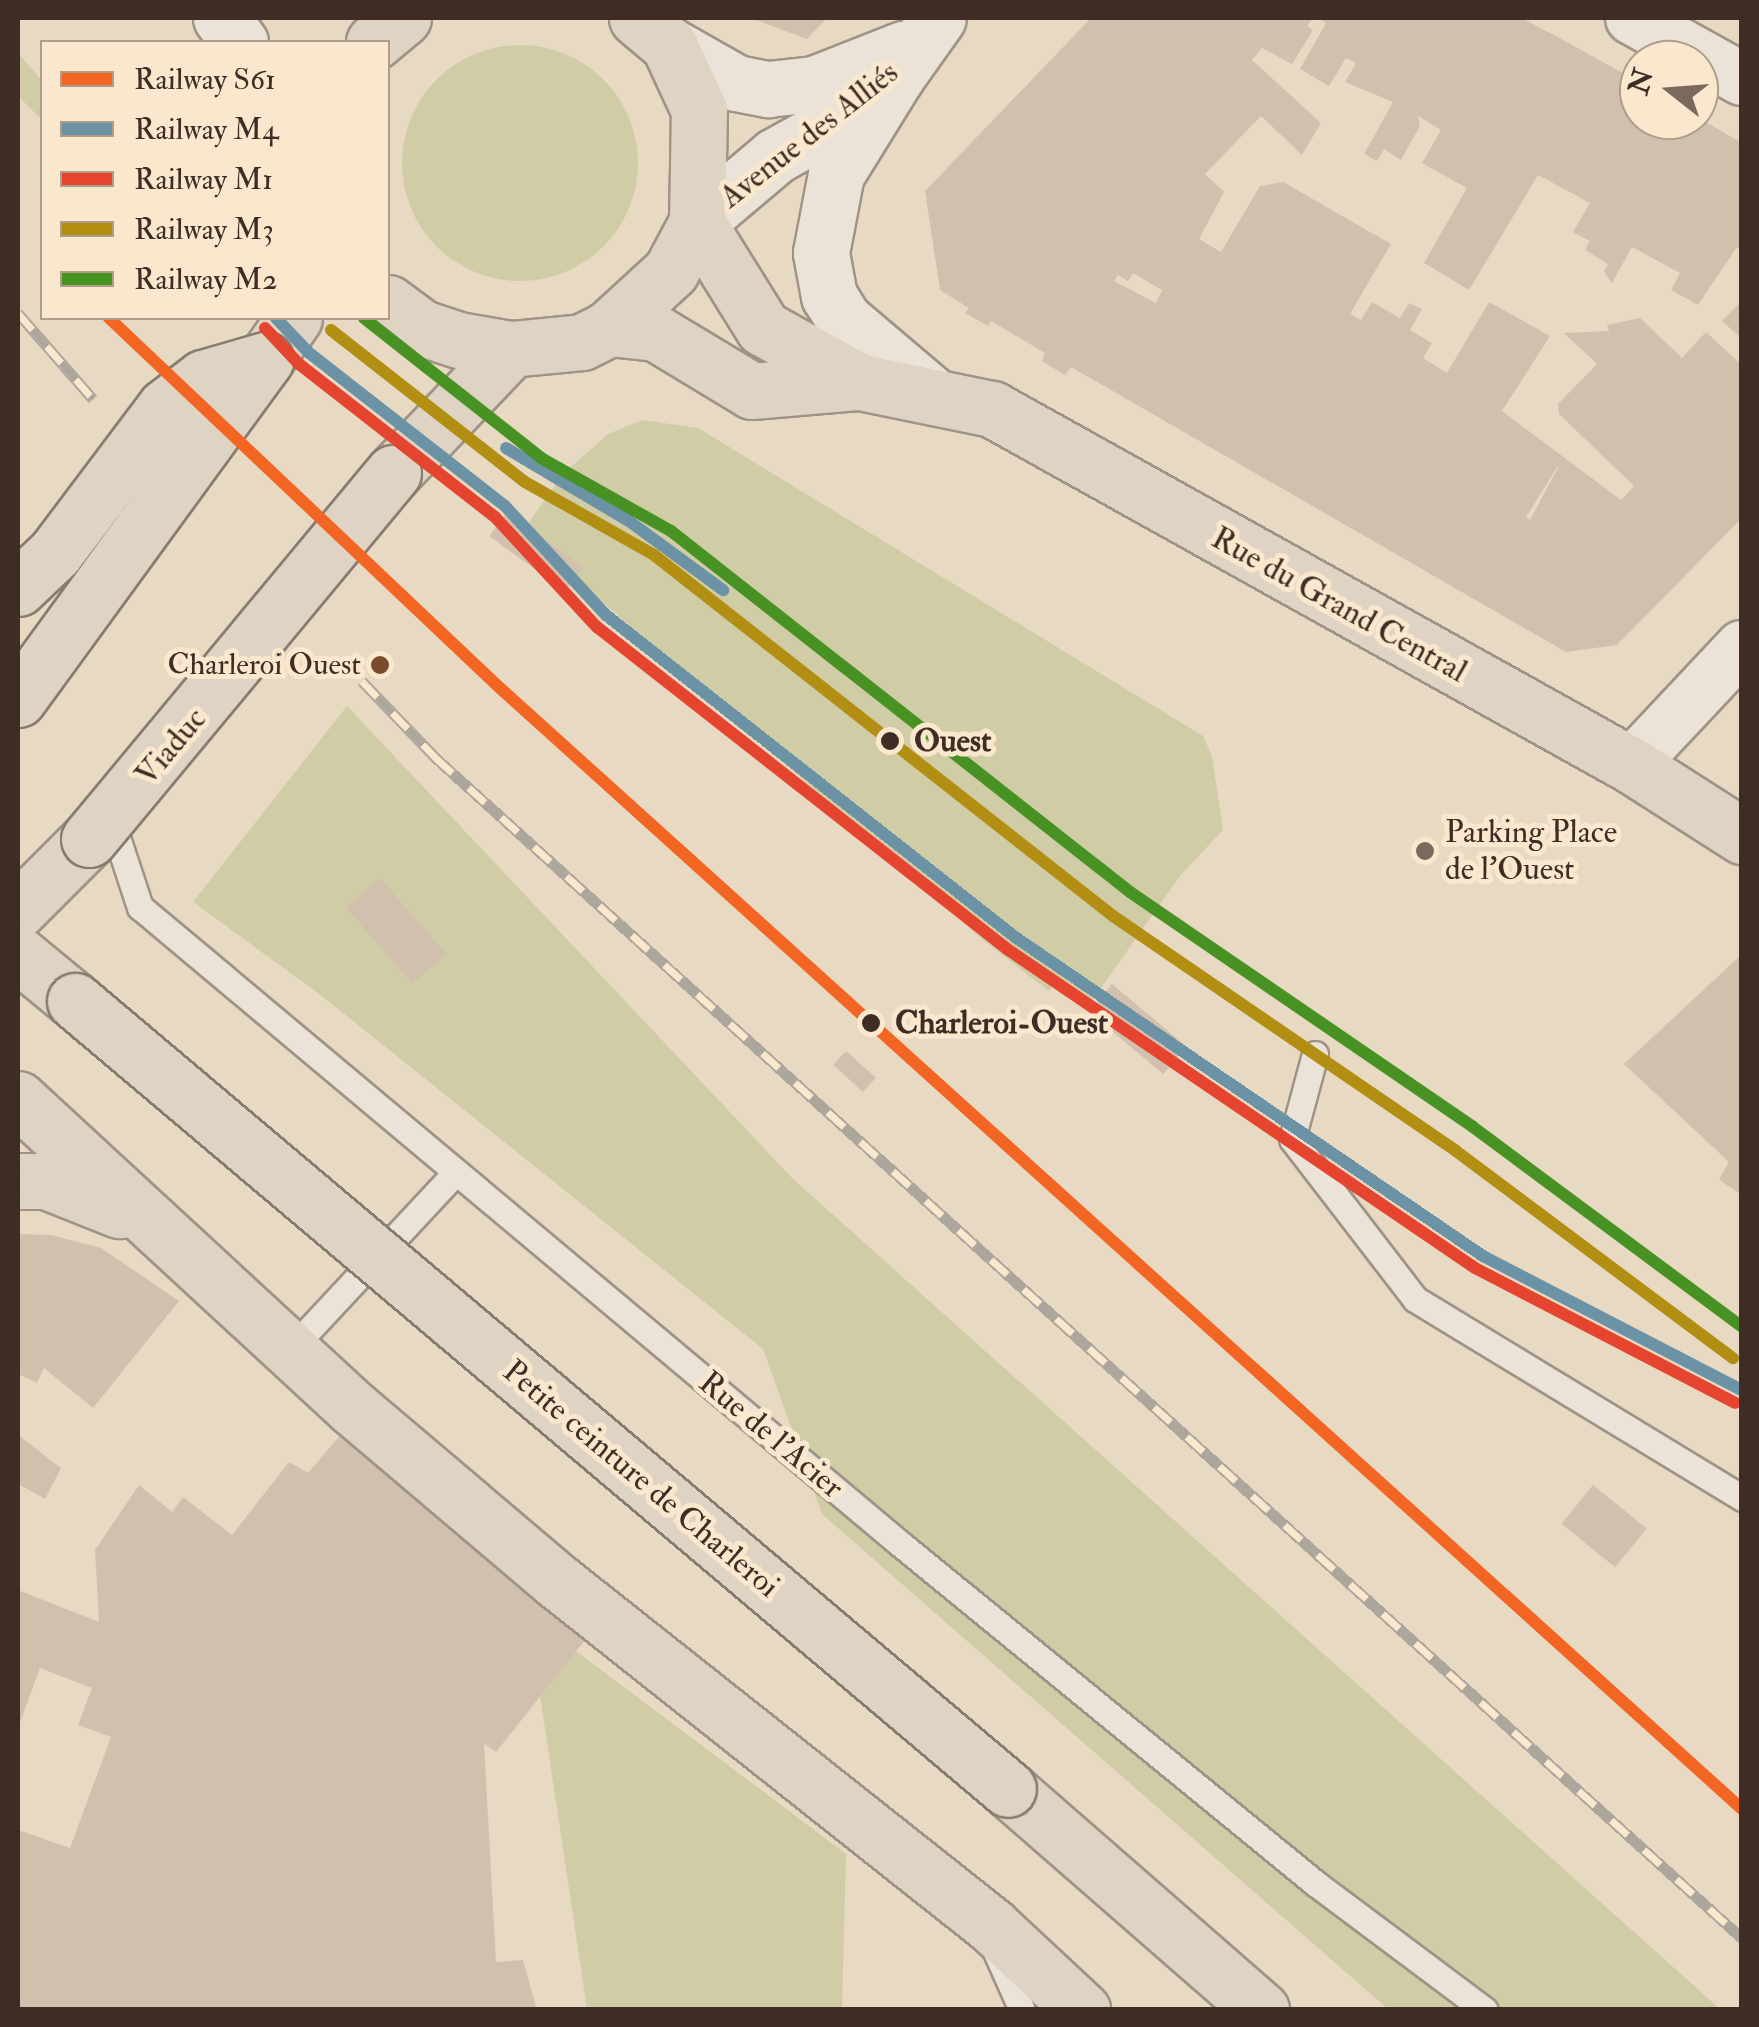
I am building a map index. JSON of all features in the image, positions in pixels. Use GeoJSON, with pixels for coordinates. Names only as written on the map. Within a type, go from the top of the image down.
{"type":"FeatureCollection","features":[{"type":"Feature","properties":{"kind":"main road"},"geometry":{"type":"LineString","coordinates":[[376,40],[403,18]]}},
{"type":"Feature","properties":{"kind":"main road"},"geometry":{"type":"LineString","coordinates":[[390,304],[422,328],[511,349],[582,342],[608,328],[671,271],[697,222],[699,110],[653,32]]}},
{"type":"Feature","properties":{"kind":"main road","name":"Rue du Grand Central"},"geometry":{"type":"LineString","coordinates":[[697,222],[763,328],[860,382]]}},
{"type":"Feature","properties":{"kind":"main road","name":"Rue du Grand Central"},"geometry":{"type":"LineString","coordinates":[[608,328],[656,334],[752,392],[860,382],[929,392],[992,410],[1632,764],[1742,836]]}},
{"type":"Feature","properties":{"kind":"main road"},"geometry":{"type":"LineString","coordinates":[[18,588],[55,553],[165,407],[203,378],[279,338]]}},
{"type":"Feature","properties":{"kind":"main road"},"geometry":{"type":"LineString","coordinates":[[18,698],[279,338]]}},
{"type":"Feature","properties":{"kind":"main road","name":"Viaduc"},"geometry":{"type":"LineString","coordinates":[[18,910],[100,828],[393,473],[511,349]]}},
{"type":"Feature","properties":{"kind":"main road","name":"Petite ceinture de Charleroi"},"geometry":{"type":"LineString","coordinates":[[18,954],[1008,1789],[1262,2010]]}},
{"type":"Feature","properties":{"kind":"main road"},"geometry":{"type":"LineString","coordinates":[[18,1099],[291,1350],[557,1581],[991,1925],[1082,2010]]}},
{"type":"Feature","properties":{"kind":"main road"},"geometry":{"type":"LineString","coordinates":[[18,1181],[46,1180],[104,1200],[189,1255]]}},
{"type":"Feature","properties":{"kind":"street"},"geometry":{"type":"LineString","coordinates":[[221,18],[238,40]]}},
{"type":"Feature","properties":{"kind":"street"},"geometry":{"type":"LineString","coordinates":[[1632,18],[1742,79]]}},
{"type":"Feature","properties":{"kind":"street","name":"Avenue des Alliés"},"geometry":{"type":"LineString","coordinates":[[653,32],[736,82],[768,89],[814,84],[916,46]]}},
{"type":"Feature","properties":{"kind":"street","name":"Avenue des Alliés"},"geometry":{"type":"LineString","coordinates":[[697,222],[775,156],[832,125],[916,46]]}},
{"type":"Feature","properties":{"kind":"street","name":"Rue du Grand Central"},"geometry":{"type":"LineString","coordinates":[[916,46],[850,141],[836,174],[820,253],[829,296],[844,320],[929,392]]}},
{"type":"Feature","properties":{"kind":"street"},"geometry":{"type":"LineString","coordinates":[[1632,764],[1742,647]]}},
{"type":"Feature","properties":{"kind":"lane","name":"Rue de l'Acier"},"geometry":{"type":"LineString","coordinates":[[100,828],[140,907],[1300,1871],[1485,2010]]}},
{"type":"Feature","properties":{"kind":"lane"},"geometry":{"type":"LineString","coordinates":[[1315,1054],[1292,1139],[1415,1299],[1742,1498]]}},
{"type":"Feature","properties":{"kind":"lane"},"geometry":{"type":"LineString","coordinates":[[291,1350],[456,1172]]}},
{"type":"Feature","properties":{"kind":"lane"},"geometry":{"type":"LineString","coordinates":[[991,1925],[995,1960],[1022,2010]]}},
{"type":"Feature","properties":{"kind":"shaded area"},"geometry":{"type":"Polygon","coordinates":[[[520,45],[565,54],[604,79],[629,118],[638,163],[629,208],[604,247],[565,272],[520,281],[475,272],[436,247],[411,208],[402,163],[411,118],[436,79],[475,54],[520,45]]]}},
{"type":"Feature","properties":{"kind":"shaded area"},"geometry":{"type":"Polygon","coordinates":[[[18,53],[40,79],[40,118],[18,96],[18,53]]]}},
{"type":"Feature","properties":{"kind":"shaded area"},"geometry":{"type":"Polygon","coordinates":[[[642,420],[698,428],[1203,736],[1212,756],[1223,830],[1180,876],[1089,1005],[1055,982],[1049,991],[982,939],[523,531],[563,474],[608,434],[642,420]]]}},
{"type":"Feature","properties":{"kind":"shaded area"},"geometry":{"type":"Polygon","coordinates":[[[347,706],[792,1178],[1720,2009],[1388,2009],[822,1514],[763,1349],[318,993],[193,902],[347,706]]]}},
{"type":"Feature","properties":{"kind":"shaded area"},"geometry":{"type":"Polygon","coordinates":[[[528,1615],[846,1854],[842,2009],[587,2009],[528,1615]]]}},
{"type":"Feature","properties":{"kind":"building"},"geometry":{"type":"Polygon","coordinates":[[[751,18],[827,18],[807,39],[751,18]]]}},
{"type":"Feature","properties":{"kind":"building"},"geometry":{"type":"Polygon","coordinates":[[[1091,18],[1313,18],[1307,26],[1313,30],[1292,64],[1262,48],[1252,60],[1321,123],[1302,155],[1261,116],[1205,174],[1224,192],[1199,239],[1221,252],[1260,186],[1283,182],[1391,244],[1350,314],[1361,320],[1372,302],[1400,318],[1409,303],[1422,309],[1410,330],[1432,343],[1423,358],[1447,373],[1489,302],[1550,336],[1502,411],[1621,500],[1634,486],[1559,414],[1558,404],[1597,364],[1564,333],[1609,331],[1607,325],[1640,318],[1682,358],[1706,332],[1742,365],[1742,518],[1617,645],[1566,652],[1071,367],[1065,375],[1042,361],[1045,353],[991,321],[988,326],[965,313],[969,308],[940,290],[925,191],[1091,18]],[[1133,273],[1128,281],[1118,275],[1114,281],[1156,303],[1162,290],[1133,273]],[[1559,466],[1526,517],[1530,520],[1559,466]]]}},
{"type":"Feature","properties":{"kind":"building"},"geometry":{"type":"Polygon","coordinates":[[[1317,18],[1521,18],[1556,36],[1619,71],[1619,140],[1719,140],[1719,130],[1742,143],[1742,250],[1737,247],[1698,305],[1671,290],[1680,273],[1632,247],[1612,283],[1604,272],[1608,264],[1585,250],[1590,241],[1573,232],[1590,203],[1538,175],[1469,290],[1424,263],[1467,188],[1422,163],[1441,130],[1418,116],[1420,126],[1401,160],[1384,149],[1377,161],[1364,154],[1393,102],[1345,82],[1356,63],[1346,58],[1329,86],[1300,69],[1326,23],[1317,18]]]}},
{"type":"Feature","properties":{"kind":"building"},"geometry":{"type":"Polygon","coordinates":[[[1742,301],[1742,339],[1722,321],[1742,301]]]}},
{"type":"Feature","properties":{"kind":"building"},"geometry":{"type":"Polygon","coordinates":[[[507,512],[583,567],[565,592],[489,536],[507,512]]]}},
{"type":"Feature","properties":{"kind":"building"},"geometry":{"type":"Polygon","coordinates":[[[380,878],[446,954],[412,984],[346,908],[380,878]]]}},
{"type":"Feature","properties":{"kind":"building"},"geometry":{"type":"Polygon","coordinates":[[[1742,954],[1742,1195],[1719,1180],[1729,1162],[1624,1064],[1742,954]]]}},
{"type":"Feature","properties":{"kind":"building"},"geometry":{"type":"Polygon","coordinates":[[[1112,984],[1186,1046],[1163,1074],[1089,1012],[1112,984]]]}},
{"type":"Feature","properties":{"kind":"building"},"geometry":{"type":"Polygon","coordinates":[[[846,1051],[876,1078],[863,1092],[833,1065],[846,1051]]]}},
{"type":"Feature","properties":{"kind":"building"},"geometry":{"type":"Polygon","coordinates":[[[18,1234],[51,1235],[101,1248],[179,1301],[93,1408],[44,1368],[37,1383],[18,1374],[18,1234]]]}},
{"type":"Feature","properties":{"kind":"building"},"geometry":{"type":"Polygon","coordinates":[[[342,1433],[589,1635],[496,1752],[484,1743],[496,1962],[523,1960],[537,2010],[18,2010],[18,1830],[70,1848],[111,1737],[78,1725],[92,1688],[40,1668],[18,1728],[18,1590],[99,1622],[95,1550],[139,1485],[172,1512],[183,1497],[232,1535],[289,1462],[308,1473],[342,1433]]]}},
{"type":"Feature","properties":{"kind":"building"},"geometry":{"type":"Polygon","coordinates":[[[18,1435],[61,1468],[45,1499],[18,1484],[18,1435]]]}},
{"type":"Feature","properties":{"kind":"building"},"geometry":{"type":"Polygon","coordinates":[[[1593,1485],[1647,1528],[1615,1567],[1562,1524],[1593,1485]]]}},
{"type":"Feature","properties":{"kind":"railway"},"geometry":{"type":"LineString","coordinates":[[18,313],[93,399]]}},
{"type":"Feature","properties":{"kind":"railway"},"geometry":{"type":"LineString","coordinates":[[362,681],[436,758],[1742,1938]]}},
{"type":"Feature","properties":{"kind":"rail line","name":"S61"},"geometry":{"type":"LineString","coordinates":[[111,320],[500,688],[1742,1809]]}},
{"type":"Feature","properties":{"kind":"rail line","name":"M4"},"geometry":{"type":"LineString","coordinates":[[278,320],[308,352],[505,506],[606,615],[1015,937],[1483,1256],[1742,1390]]}},
{"type":"Feature","properties":{"kind":"rail line","name":"M2"},"geometry":{"type":"LineString","coordinates":[[367,320],[541,458],[671,531],[1130,892],[1473,1127],[1742,1327]]}},
{"type":"Feature","properties":{"kind":"rail line","name":"M1"},"geometry":{"type":"LineString","coordinates":[[265,328],[299,364],[495,517],[597,627],[1007,949],[1475,1268],[1735,1403]]}},
{"type":"Feature","properties":{"kind":"rail line","name":"M3"},"geometry":{"type":"LineString","coordinates":[[331,330],[525,482],[654,555],[1113,916],[1456,1151],[1733,1358]]}},
{"type":"Feature","properties":{"kind":"rail line","name":"M4"},"geometry":{"type":"LineString","coordinates":[[506,448],[629,521],[723,590]]}},
{"type":"Feature","properties":{"kind":"place","name":"Charleroi Ouest"},"geometry":{"type":"Point","coordinates":[380,665]}},
{"type":"Feature","properties":{"kind":"place","name":"Ouest"},"geometry":{"type":"Point","coordinates":[890,741]}},
{"type":"Feature","properties":{"kind":"place","name":"Parking Place de l'Ouest"},"geometry":{"type":"Point","coordinates":[1425,851]}},
{"type":"Feature","properties":{"kind":"place","name":"Charleroi-Ouest"},"geometry":{"type":"Point","coordinates":[871,1023]}}]}
